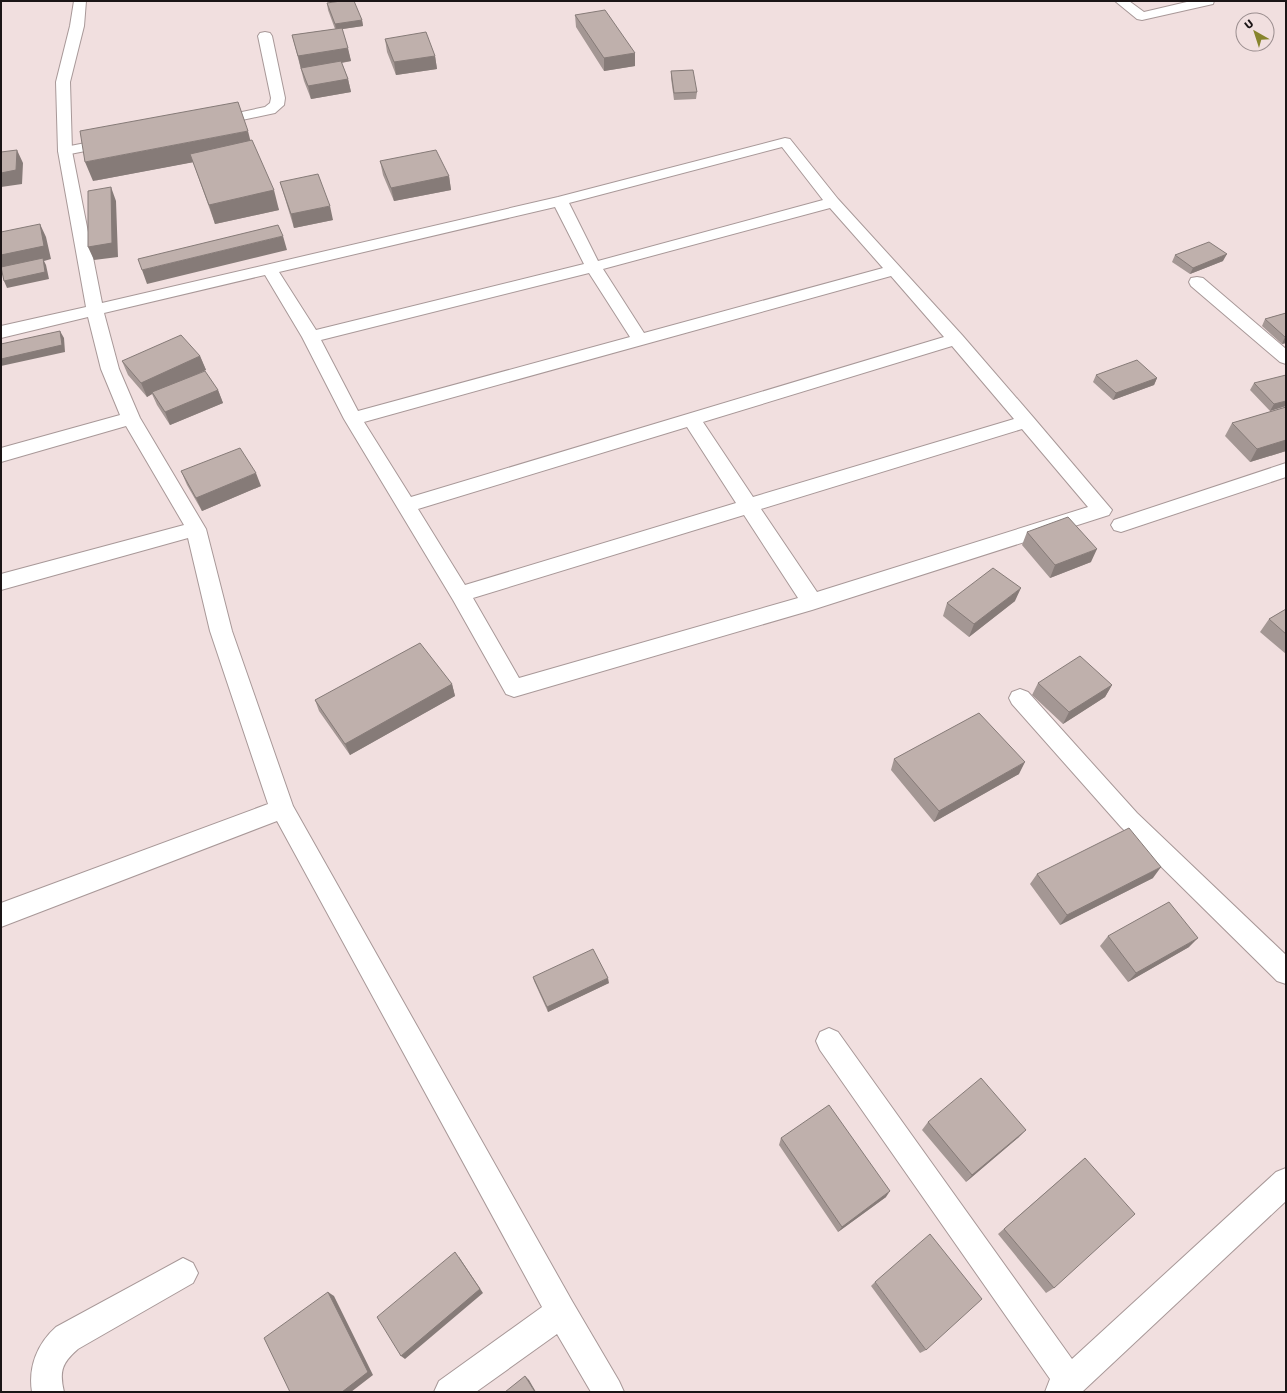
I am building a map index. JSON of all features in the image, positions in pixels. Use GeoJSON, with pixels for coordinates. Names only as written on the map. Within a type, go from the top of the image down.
{"type":"FeatureCollection","features":[{"type":"Feature","properties":{"kind":"street"},"geometry":{"type":"LineString","coordinates":[[80,1],[78,26],[63,82],[65,151],[94,310],[110,368],[131,418],[196,528],[221,631],[282,809],[561,1312],[608,1392]]}},
{"type":"Feature","properties":{"kind":"street"},"geometry":{"type":"LineString","coordinates":[[1121,1],[1142,16],[1208,1]]}},
{"type":"Feature","properties":{"kind":"street"},"geometry":{"type":"LineString","coordinates":[[204,124],[270,110],[277,105],[278,98],[265,36]]}},
{"type":"Feature","properties":{"kind":"street"},"geometry":{"type":"LineString","coordinates":[[65,151],[127,139]]}},
{"type":"Feature","properties":{"kind":"street"},"geometry":{"type":"LineString","coordinates":[[1,332],[560,201],[786,142],[833,202],[956,339],[1102,510],[812,602],[514,688],[460,594],[353,419],[311,337],[270,270]]}},
{"type":"Feature","properties":{"kind":"street"},"geometry":{"type":"LineString","coordinates":[[560,201],[593,267],[640,340]]}},
{"type":"Feature","properties":{"kind":"street"},"geometry":{"type":"LineString","coordinates":[[311,337],[593,267],[833,202]]}},
{"type":"Feature","properties":{"kind":"street"},"geometry":{"type":"LineString","coordinates":[[353,419],[895,270]]}},
{"type":"Feature","properties":{"kind":"street"},"geometry":{"type":"LineString","coordinates":[[1197,282],[1286,358]]}},
{"type":"Feature","properties":{"kind":"street"},"geometry":{"type":"LineString","coordinates":[[406,506],[956,339]]}},
{"type":"Feature","properties":{"kind":"street"},"geometry":{"type":"LineString","coordinates":[[1,455],[131,418]]}},
{"type":"Feature","properties":{"kind":"street"},"geometry":{"type":"LineString","coordinates":[[692,420],[812,602]]}},
{"type":"Feature","properties":{"kind":"street"},"geometry":{"type":"LineString","coordinates":[[460,594],[1027,421]]}},
{"type":"Feature","properties":{"kind":"street"},"geometry":{"type":"LineString","coordinates":[[1121,526],[1286,470]]}},
{"type":"Feature","properties":{"kind":"street"},"geometry":{"type":"LineString","coordinates":[[1,582],[196,528]]}},
{"type":"Feature","properties":{"kind":"street"},"geometry":{"type":"LineString","coordinates":[[1020,698],[1129,820],[1286,972]]}},
{"type":"Feature","properties":{"kind":"street"},"geometry":{"type":"LineString","coordinates":[[1,915],[282,809]]}},
{"type":"Feature","properties":{"kind":"street"},"geometry":{"type":"LineString","coordinates":[[829,1041],[1064,1387],[1286,1182]]}},
{"type":"Feature","properties":{"kind":"street"},"geometry":{"type":"LineString","coordinates":[[48,1392],[46,1371],[50,1358],[57,1346],[67,1338],[183,1273]]}},
{"type":"Feature","properties":{"kind":"street"},"geometry":{"type":"LineString","coordinates":[[450,1392],[561,1312]]}},
{"type":"Feature","properties":{"kind":"building"},"geometry":{"type":"Polygon","coordinates":[[[354,1],[362,20],[335,24],[327,3],[354,1]]]}},
{"type":"Feature","properties":{"kind":"building"},"geometry":{"type":"Polygon","coordinates":[[[605,10],[635,53],[604,58],[575,15],[605,10]]]}},
{"type":"Feature","properties":{"kind":"building"},"geometry":{"type":"Polygon","coordinates":[[[342,28],[348,48],[298,56],[292,35],[342,28]]]}},
{"type":"Feature","properties":{"kind":"building"},"geometry":{"type":"Polygon","coordinates":[[[426,32],[435,56],[394,62],[385,39],[426,32]]]}},
{"type":"Feature","properties":{"kind":"building"},"geometry":{"type":"Polygon","coordinates":[[[341,61],[348,79],[308,86],[301,68],[341,61]]]}},
{"type":"Feature","properties":{"kind":"building"},"geometry":{"type":"Polygon","coordinates":[[[693,70],[697,92],[674,93],[671,71],[693,70]]]}},
{"type":"Feature","properties":{"kind":"building"},"geometry":{"type":"Polygon","coordinates":[[[238,102],[248,131],[85,162],[80,131],[238,102]]]}},
{"type":"Feature","properties":{"kind":"building"},"geometry":{"type":"Polygon","coordinates":[[[252,140],[274,190],[209,205],[190,154],[252,140]]]}},
{"type":"Feature","properties":{"kind":"building"},"geometry":{"type":"Polygon","coordinates":[[[17,150],[16,170],[1,173],[1,152],[17,150]]]}},
{"type":"Feature","properties":{"kind":"building"},"geometry":{"type":"Polygon","coordinates":[[[436,150],[449,176],[391,188],[380,161],[436,150]]]}},
{"type":"Feature","properties":{"kind":"building"},"geometry":{"type":"Polygon","coordinates":[[[318,174],[330,206],[291,214],[280,182],[318,174]]]}},
{"type":"Feature","properties":{"kind":"building"},"geometry":{"type":"Polygon","coordinates":[[[111,187],[112,243],[88,247],[88,191],[111,187]]]}},
{"type":"Feature","properties":{"kind":"building"},"geometry":{"type":"Polygon","coordinates":[[[40,224],[44,246],[1,255],[1,232],[40,224]]]}},
{"type":"Feature","properties":{"kind":"building"},"geometry":{"type":"Polygon","coordinates":[[[278,225],[283,236],[142,270],[138,259],[278,225]]]}},
{"type":"Feature","properties":{"kind":"building"},"geometry":{"type":"Polygon","coordinates":[[[1209,242],[1227,254],[1193,268],[1175,255],[1209,242]]]}},
{"type":"Feature","properties":{"kind":"building"},"geometry":{"type":"Polygon","coordinates":[[[43,258],[45,272],[4,281],[1,267],[43,258]]]}},
{"type":"Feature","properties":{"kind":"building"},"geometry":{"type":"Polygon","coordinates":[[[1286,313],[1286,337],[1285,337],[1265,319],[1286,313]]]}},
{"type":"Feature","properties":{"kind":"building"},"geometry":{"type":"Polygon","coordinates":[[[60,331],[62,345],[1,359],[1,344],[60,331]]]}},
{"type":"Feature","properties":{"kind":"building"},"geometry":{"type":"Polygon","coordinates":[[[181,335],[200,356],[141,383],[122,361],[181,335]]]}},
{"type":"Feature","properties":{"kind":"building"},"geometry":{"type":"Polygon","coordinates":[[[1137,360],[1157,378],[1116,393],[1096,375],[1137,360]]]}},
{"type":"Feature","properties":{"kind":"building"},"geometry":{"type":"Polygon","coordinates":[[[205,371],[218,390],[165,412],[152,392],[205,371]]]}},
{"type":"Feature","properties":{"kind":"building"},"geometry":{"type":"Polygon","coordinates":[[[1286,375],[1286,401],[1274,404],[1254,383],[1286,375]]]}},
{"type":"Feature","properties":{"kind":"building"},"geometry":{"type":"Polygon","coordinates":[[[1286,407],[1286,440],[1257,449],[1232,423],[1286,407]]]}},
{"type":"Feature","properties":{"kind":"building"},"geometry":{"type":"Polygon","coordinates":[[[240,448],[256,473],[196,498],[181,471],[240,448]]]}},
{"type":"Feature","properties":{"kind":"building"},"geometry":{"type":"Polygon","coordinates":[[[1068,517],[1097,549],[1055,565],[1027,532],[1068,517]]]}},
{"type":"Feature","properties":{"kind":"building"},"geometry":{"type":"Polygon","coordinates":[[[993,568],[1021,588],[974,624],[947,603],[993,568]]]}},
{"type":"Feature","properties":{"kind":"building"},"geometry":{"type":"Polygon","coordinates":[[[1286,609],[1286,634],[1269,619],[1286,609]]]}},
{"type":"Feature","properties":{"kind":"building"},"geometry":{"type":"Polygon","coordinates":[[[420,643],[452,684],[345,744],[315,700],[420,643]]]}},
{"type":"Feature","properties":{"kind":"building"},"geometry":{"type":"Polygon","coordinates":[[[1080,656],[1112,685],[1069,712],[1038,683],[1080,656]]]}},
{"type":"Feature","properties":{"kind":"building"},"geometry":{"type":"Polygon","coordinates":[[[979,713],[1025,762],[939,811],[894,759],[979,713]]]}},
{"type":"Feature","properties":{"kind":"building"},"geometry":{"type":"Polygon","coordinates":[[[1129,828],[1161,867],[1067,915],[1037,874],[1129,828]]]}},
{"type":"Feature","properties":{"kind":"building"},"geometry":{"type":"Polygon","coordinates":[[[1169,902],[1198,938],[1136,973],[1108,936],[1169,902]]]}},
{"type":"Feature","properties":{"kind":"building"},"geometry":{"type":"Polygon","coordinates":[[[593,949],[608,978],[547,1007],[533,977],[593,949]]]}},
{"type":"Feature","properties":{"kind":"building"},"geometry":{"type":"Polygon","coordinates":[[[981,1078],[1026,1130],[972,1175],[928,1122],[981,1078]]]}},
{"type":"Feature","properties":{"kind":"building"},"geometry":{"type":"Polygon","coordinates":[[[829,1105],[890,1191],[842,1227],[781,1138],[829,1105]]]}},
{"type":"Feature","properties":{"kind":"building"},"geometry":{"type":"Polygon","coordinates":[[[1085,1158],[1135,1214],[1054,1288],[1004,1229],[1085,1158]]]}},
{"type":"Feature","properties":{"kind":"building"},"geometry":{"type":"Polygon","coordinates":[[[930,1234],[982,1299],[926,1350],[875,1282],[930,1234]]]}},
{"type":"Feature","properties":{"kind":"building"},"geometry":{"type":"Polygon","coordinates":[[[455,1252],[480,1289],[401,1356],[377,1317],[455,1252]]]}},
{"type":"Feature","properties":{"kind":"building"},"geometry":{"type":"Polygon","coordinates":[[[328,1292],[368,1372],[342,1392],[290,1392],[264,1338],[328,1292]]]}},
{"type":"Feature","properties":{"kind":"building"},"geometry":{"type":"Polygon","coordinates":[[[525,1376],[535,1392],[505,1392],[525,1376]]]}}]}
